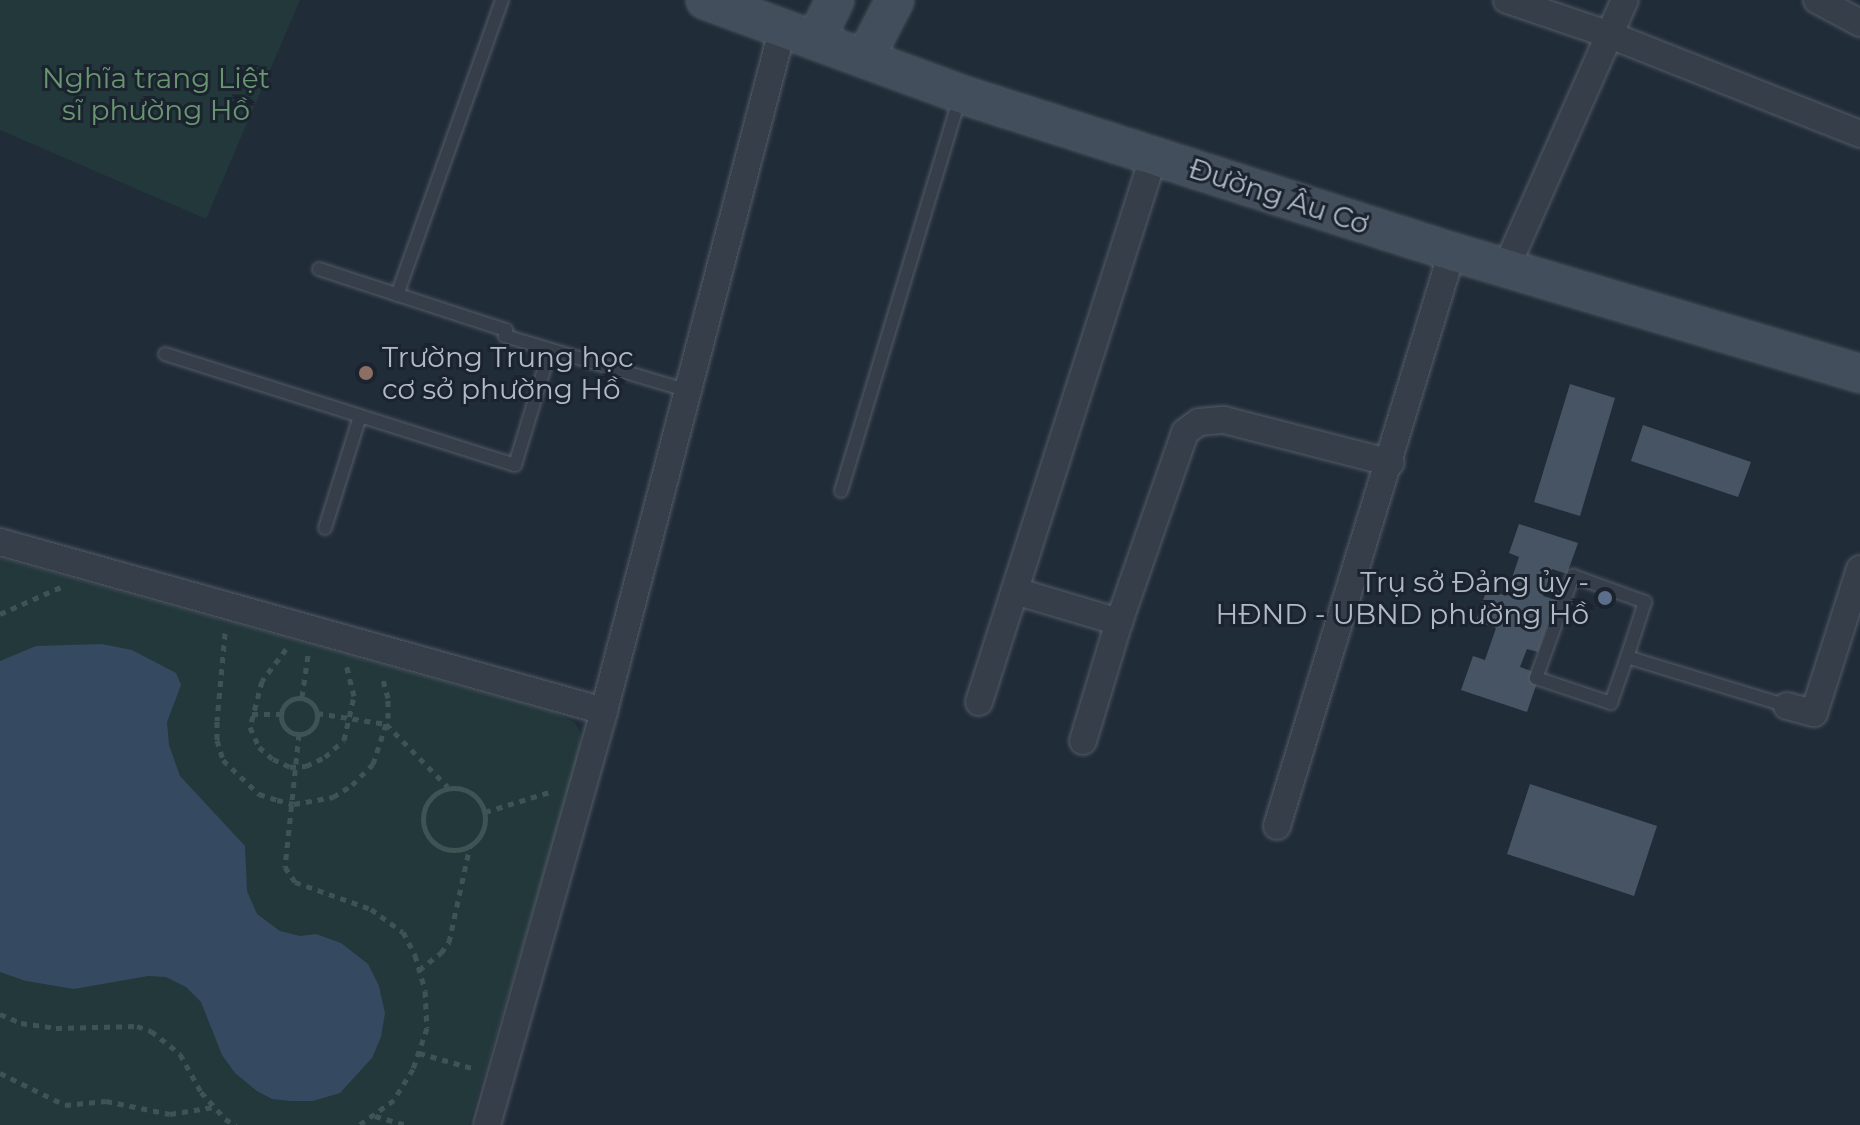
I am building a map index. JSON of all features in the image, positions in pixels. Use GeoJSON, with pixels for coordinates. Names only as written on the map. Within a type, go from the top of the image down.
{"type":"FeatureCollection","features":[{"type":"Feature","properties":{"kind":"main road","name":"Đường Âu Cơ"},"geometry":{"type":"LineString","coordinates":[[705,0],[960,94],[1452,252],[1860,374]]}},
{"type":"Feature","properties":{"kind":"main road"},"geometry":{"type":"LineString","coordinates":[[816,39],[835,0]]}},
{"type":"Feature","properties":{"kind":"main road"},"geometry":{"type":"LineString","coordinates":[[865,58],[895,0]]}},
{"type":"Feature","properties":{"kind":"street"},"geometry":{"type":"LineString","coordinates":[[1507,0],[1610,35],[1860,134]]}},
{"type":"Feature","properties":{"kind":"street"},"geometry":{"type":"LineString","coordinates":[[1506,268],[1625,0]]}},
{"type":"Feature","properties":{"kind":"street"},"geometry":{"type":"LineString","coordinates":[[1817,0],[1860,23]]}},
{"type":"Feature","properties":{"kind":"street"},"geometry":{"type":"LineString","coordinates":[[487,1125],[604,711],[783,27]]}},
{"type":"Feature","properties":{"kind":"street"},"geometry":{"type":"LineString","coordinates":[[979,702],[1154,155]]}},
{"type":"Feature","properties":{"kind":"street"},"geometry":{"type":"LineString","coordinates":[[1277,826],[1391,463],[1452,252]]}},
{"type":"Feature","properties":{"kind":"street"},"geometry":{"type":"LineString","coordinates":[[1083,741],[1119,622],[1185,432],[1199,422],[1224,420],[1391,463]]}},
{"type":"Feature","properties":{"kind":"street"},"geometry":{"type":"LineString","coordinates":[[0,542],[604,711]]}},
{"type":"Feature","properties":{"kind":"street"},"geometry":{"type":"LineString","coordinates":[[1787,706],[1814,713],[1860,569]]}},
{"type":"Feature","properties":{"kind":"street"},"geometry":{"type":"LineString","coordinates":[[1015,591],[1119,622]]}},
{"type":"Feature","properties":{"kind":"lane"},"geometry":{"type":"LineString","coordinates":[[397,295],[502,0]]}},
{"type":"Feature","properties":{"kind":"lane"},"geometry":{"type":"LineString","coordinates":[[841,491],[960,94]]}},
{"type":"Feature","properties":{"kind":"lane"},"geometry":{"type":"LineString","coordinates":[[319,269],[506,330],[505,336],[688,391]]}},
{"type":"Feature","properties":{"kind":"lane"},"geometry":{"type":"LineString","coordinates":[[165,354],[515,465],[550,350]]}},
{"type":"Feature","properties":{"kind":"lane"},"geometry":{"type":"LineString","coordinates":[[325,528],[360,416]]}},
{"type":"Feature","properties":{"kind":"lane"},"geometry":{"type":"LineString","coordinates":[[1573,576],[1645,602],[1627,657],[1611,703],[1536,678],[1573,576]]}},
{"type":"Feature","properties":{"kind":"lane"},"geometry":{"type":"LineString","coordinates":[[1627,657],[1787,706]]}},
{"type":"Feature","properties":{"kind":"path"},"geometry":{"type":"LineString","coordinates":[[0,614],[65,585]]}},
{"type":"Feature","properties":{"kind":"path"},"geometry":{"type":"LineString","coordinates":[[225,628],[217,721],[217,740],[223,760],[259,794],[294,804],[333,797],[352,785],[373,764],[386,724],[388,698],[381,672]]}},
{"type":"Feature","properties":{"kind":"path"},"geometry":{"type":"LineString","coordinates":[[289,645],[262,681],[250,727],[259,747],[273,759],[297,767],[325,757],[344,740],[354,696],[345,662]]}},
{"type":"Feature","properties":{"kind":"path"},"geometry":{"type":"LineString","coordinates":[[302,697],[309,651]]}},
{"type":"Feature","properties":{"kind":"path"},"geometry":{"type":"LineString","coordinates":[[302,697],[312,703],[317,713],[311,729],[299,734],[288,730],[281,714],[286,703],[302,697]]}},
{"type":"Feature","properties":{"kind":"path"},"geometry":{"type":"LineString","coordinates":[[317,713],[386,724],[449,788]]}},
{"type":"Feature","properties":{"kind":"path"},"geometry":{"type":"LineString","coordinates":[[252,714],[281,714]]}},
{"type":"Feature","properties":{"kind":"path"},"geometry":{"type":"LineString","coordinates":[[299,734],[285,867],[295,882],[371,909],[403,932],[419,970],[427,1028],[419,1053],[394,1100],[359,1125]]}},
{"type":"Feature","properties":{"kind":"path"},"geometry":{"type":"LineString","coordinates":[[419,970],[441,953],[449,942],[470,846],[483,831],[485,812],[467,790],[449,788],[432,796],[424,813],[426,833],[432,841],[450,850],[470,846]]}},
{"type":"Feature","properties":{"kind":"path"},"geometry":{"type":"LineString","coordinates":[[485,812],[557,790]]}},
{"type":"Feature","properties":{"kind":"path"},"geometry":{"type":"LineString","coordinates":[[0,1014],[21,1023],[56,1028],[137,1026],[151,1031],[180,1054],[201,1092],[236,1125]]}},
{"type":"Feature","properties":{"kind":"path"},"geometry":{"type":"LineString","coordinates":[[419,1053],[472,1068]]}},
{"type":"Feature","properties":{"kind":"path"},"geometry":{"type":"LineString","coordinates":[[0,1073],[65,1105],[106,1101],[170,1114],[214,1106]]}},
{"type":"Feature","properties":{"kind":"path"},"geometry":{"type":"LineString","coordinates":[[375,1116],[407,1125]]}},
{"type":"Feature","properties":{"kind":"green space","name":"Nghĩa trang Liệt sĩ phường Hồ"},"geometry":{"type":"Polygon","coordinates":[[[0,0],[300,0],[206,219],[0,130],[0,0]]]}},
{"type":"Feature","properties":{"kind":"green space"},"geometry":{"type":"Polygon","coordinates":[[[0,558],[557,713],[575,723],[580,732],[580,753],[469,1125],[0,1125],[0,558]]]}},
{"type":"Feature","properties":{"kind":"water"},"geometry":{"type":"Polygon","coordinates":[[[102,644],[132,650],[176,673],[181,685],[167,722],[169,745],[180,776],[245,846],[247,891],[257,914],[280,931],[300,936],[316,934],[341,943],[368,964],[379,986],[385,1013],[381,1037],[372,1058],[340,1093],[313,1101],[290,1101],[272,1099],[257,1091],[235,1073],[222,1055],[201,1002],[186,987],[166,977],[148,976],[74,989],[26,981],[0,972],[0,661],[36,646],[102,644]]]}},
{"type":"Feature","properties":{"kind":"building"},"geometry":{"type":"Polygon","coordinates":[[[1570,384],[1615,398],[1580,516],[1534,502],[1570,384]]]}},
{"type":"Feature","properties":{"kind":"building"},"geometry":{"type":"Polygon","coordinates":[[[1643,425],[1751,462],[1738,497],[1631,461],[1643,425]]]}},
{"type":"Feature","properties":{"kind":"building"},"geometry":{"type":"Polygon","coordinates":[[[1519,524],[1578,543],[1567,574],[1552,569],[1543,596],[1556,600],[1538,652],[1527,649],[1520,667],[1540,674],[1527,712],[1461,690],[1473,656],[1485,660],[1496,628],[1476,621],[1487,589],[1506,596],[1519,557],[1509,553],[1519,524]]]}},
{"type":"Feature","properties":{"kind":"building"},"geometry":{"type":"Polygon","coordinates":[[[1530,784],[1657,826],[1634,896],[1507,854],[1530,784]]]}},
{"type":"Feature","properties":{"kind":"place","name":"Trường Trung học cơ sở phường Hồ"},"geometry":{"type":"Point","coordinates":[366,373]}},
{"type":"Feature","properties":{"kind":"place","name":"Trụ sở Đảng ủy - HĐND - UBND phường Hồ"},"geometry":{"type":"Point","coordinates":[1605,598]}}]}
